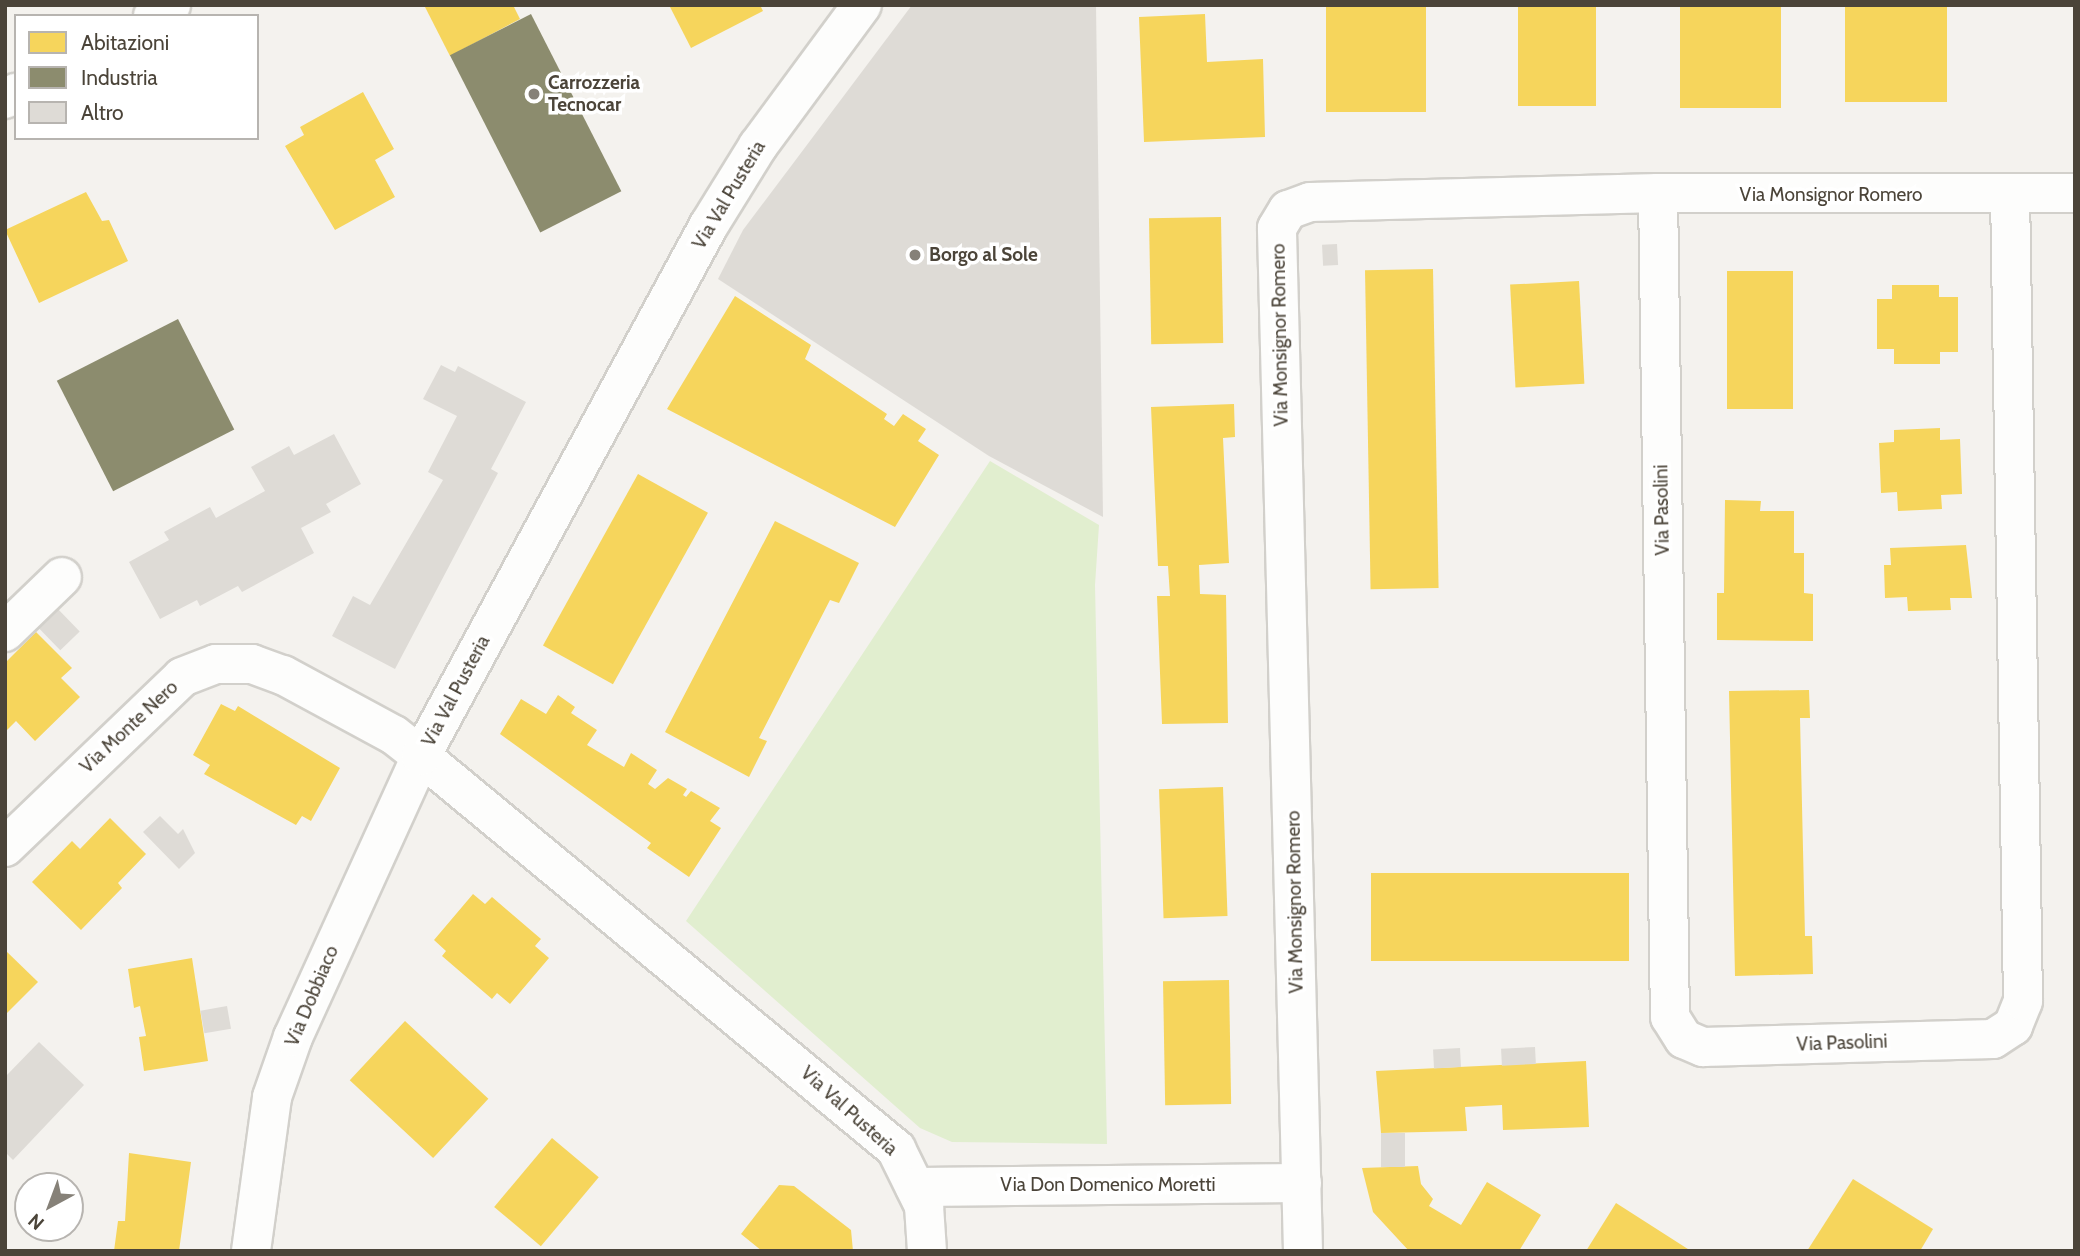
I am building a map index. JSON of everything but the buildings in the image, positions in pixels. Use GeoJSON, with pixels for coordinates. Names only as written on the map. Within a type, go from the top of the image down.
{"type":"FeatureCollection","features":[{"type":"Feature","properties":{"kind":"street","name":"Via Val Pusteria"},"geometry":{"type":"LineString","coordinates":[[862,5],[758,146],[709,225],[421,756],[889,1142],[924,1206],[928,1251]]}},
{"type":"Feature","properties":{"kind":"street","name":"Via Monsignor Romero"},"geometry":{"type":"LineString","coordinates":[[1308,1248],[1302,1183],[1277,228],[1288,210],[1310,202],[1658,193],[2075,193]]}},
{"type":"Feature","properties":{"kind":"street","name":"Via Pasolini"},"geometry":{"type":"LineString","coordinates":[[1658,193],[1670,1017],[1684,1039],[1703,1047],[1993,1039],[2013,1026],[2023,1001],[2010,194]]}},
{"type":"Feature","properties":{"kind":"street"},"geometry":{"type":"LineString","coordinates":[[5,632],[62,577]]}},
{"type":"Feature","properties":{"kind":"street","name":"Via Monte Nero"},"geometry":{"type":"LineString","coordinates":[[5,847],[151,703],[182,677],[216,664],[252,664],[283,675],[394,735],[421,756]]}},
{"type":"Feature","properties":{"kind":"street","name":"Via Dobbiaco"},"geometry":{"type":"LineString","coordinates":[[251,1251],[272,1097],[293,1037],[421,756]]}},
{"type":"Feature","properties":{"kind":"street","name":"Via Don Domenico Moretti"},"geometry":{"type":"LineString","coordinates":[[915,1187],[1302,1183]]}},
{"type":"Feature","properties":{"kind":"green space"},"geometry":{"type":"Polygon","coordinates":[[[990,461],[1099,525],[1095,585],[1107,1144],[952,1142],[920,1128],[686,921],[990,461]]]}},
{"type":"Feature","properties":{"kind":"place","name":"Carrozzeria Tecnocar"},"geometry":{"type":"Point","coordinates":[534,94]}},
{"type":"Feature","properties":{"kind":"place","name":"Borgo al Sole"},"geometry":{"type":"Point","coordinates":[915,255]}}]}
